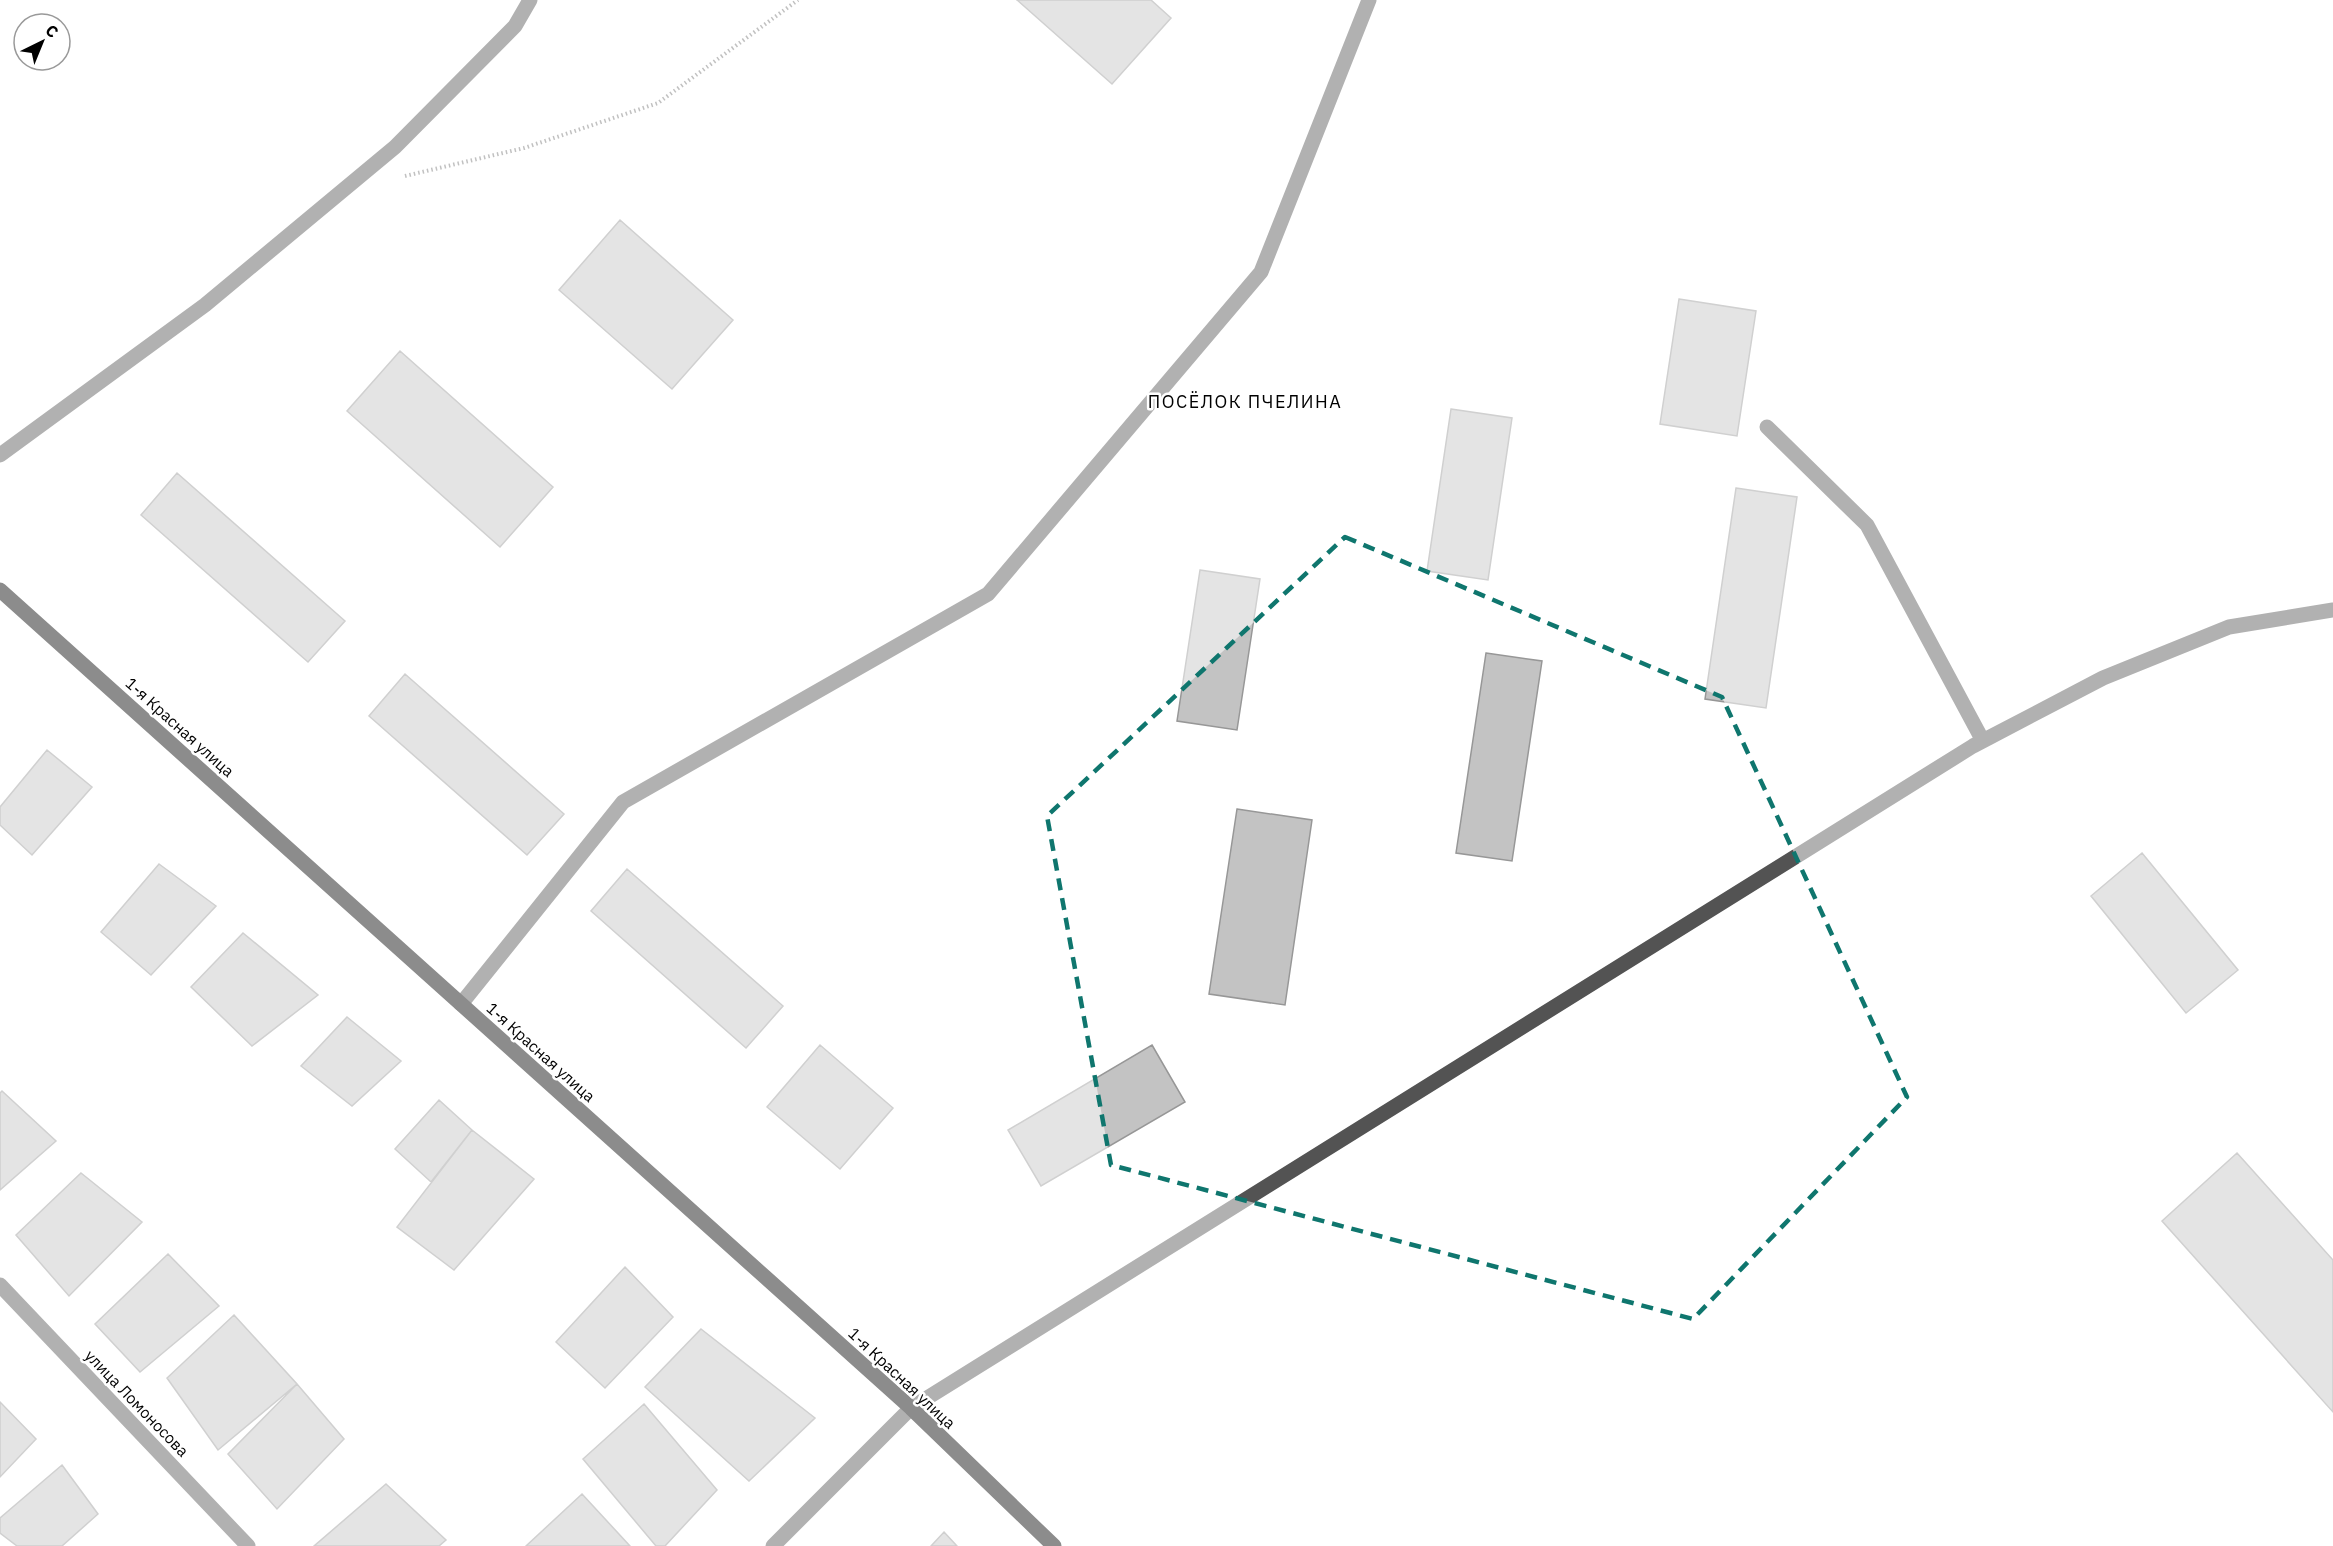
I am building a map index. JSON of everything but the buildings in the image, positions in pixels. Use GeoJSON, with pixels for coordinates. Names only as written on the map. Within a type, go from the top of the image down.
{"type":"FeatureCollection","features":[{"type":"Feature","properties":{"kind":"main road","name":"1-я Красная улица"},"geometry":{"type":"LineString","coordinates":[[0,590],[911,1408],[1054,1546]]}},
{"type":"Feature","properties":{"kind":"street"},"geometry":{"type":"LineString","coordinates":[[0,455],[205,305],[395,147],[515,26],[530,0]]}},
{"type":"Feature","properties":{"kind":"street"},"geometry":{"type":"LineString","coordinates":[[461,1004],[623,802],[988,594],[1261,272],[1369,0]]}},
{"type":"Feature","properties":{"kind":"street"},"geometry":{"type":"LineString","coordinates":[[1767,427],[1867,525],[1983,741]]}},
{"type":"Feature","properties":{"kind":"street"},"geometry":{"type":"LineString","coordinates":[[772,1546],[911,1408],[1983,741],[2103,678],[2229,627],[2333,610]]}},
{"type":"Feature","properties":{"kind":"street","name":"улица Ломоносова"},"geometry":{"type":"LineString","coordinates":[[0,1285],[248,1546]]}},
{"type":"Feature","properties":{"kind":"path"},"geometry":{"type":"LineString","coordinates":[[399,177],[524,148],[658,103],[798,0]]}},
{"type":"Feature","properties":{"kind":"highlighted area"},"geometry":{"type":"Polygon","coordinates":[[[1345,537],[1722,697],[1907,1097],[1693,1319],[1111,1165],[1047,816],[1345,537]]]}},
{"type":"Feature","properties":{"kind":"district","name":"ПОСЁЛОК ПЧЕЛИНА"},"geometry":{"type":"Point","coordinates":[1245,402]}}]}
